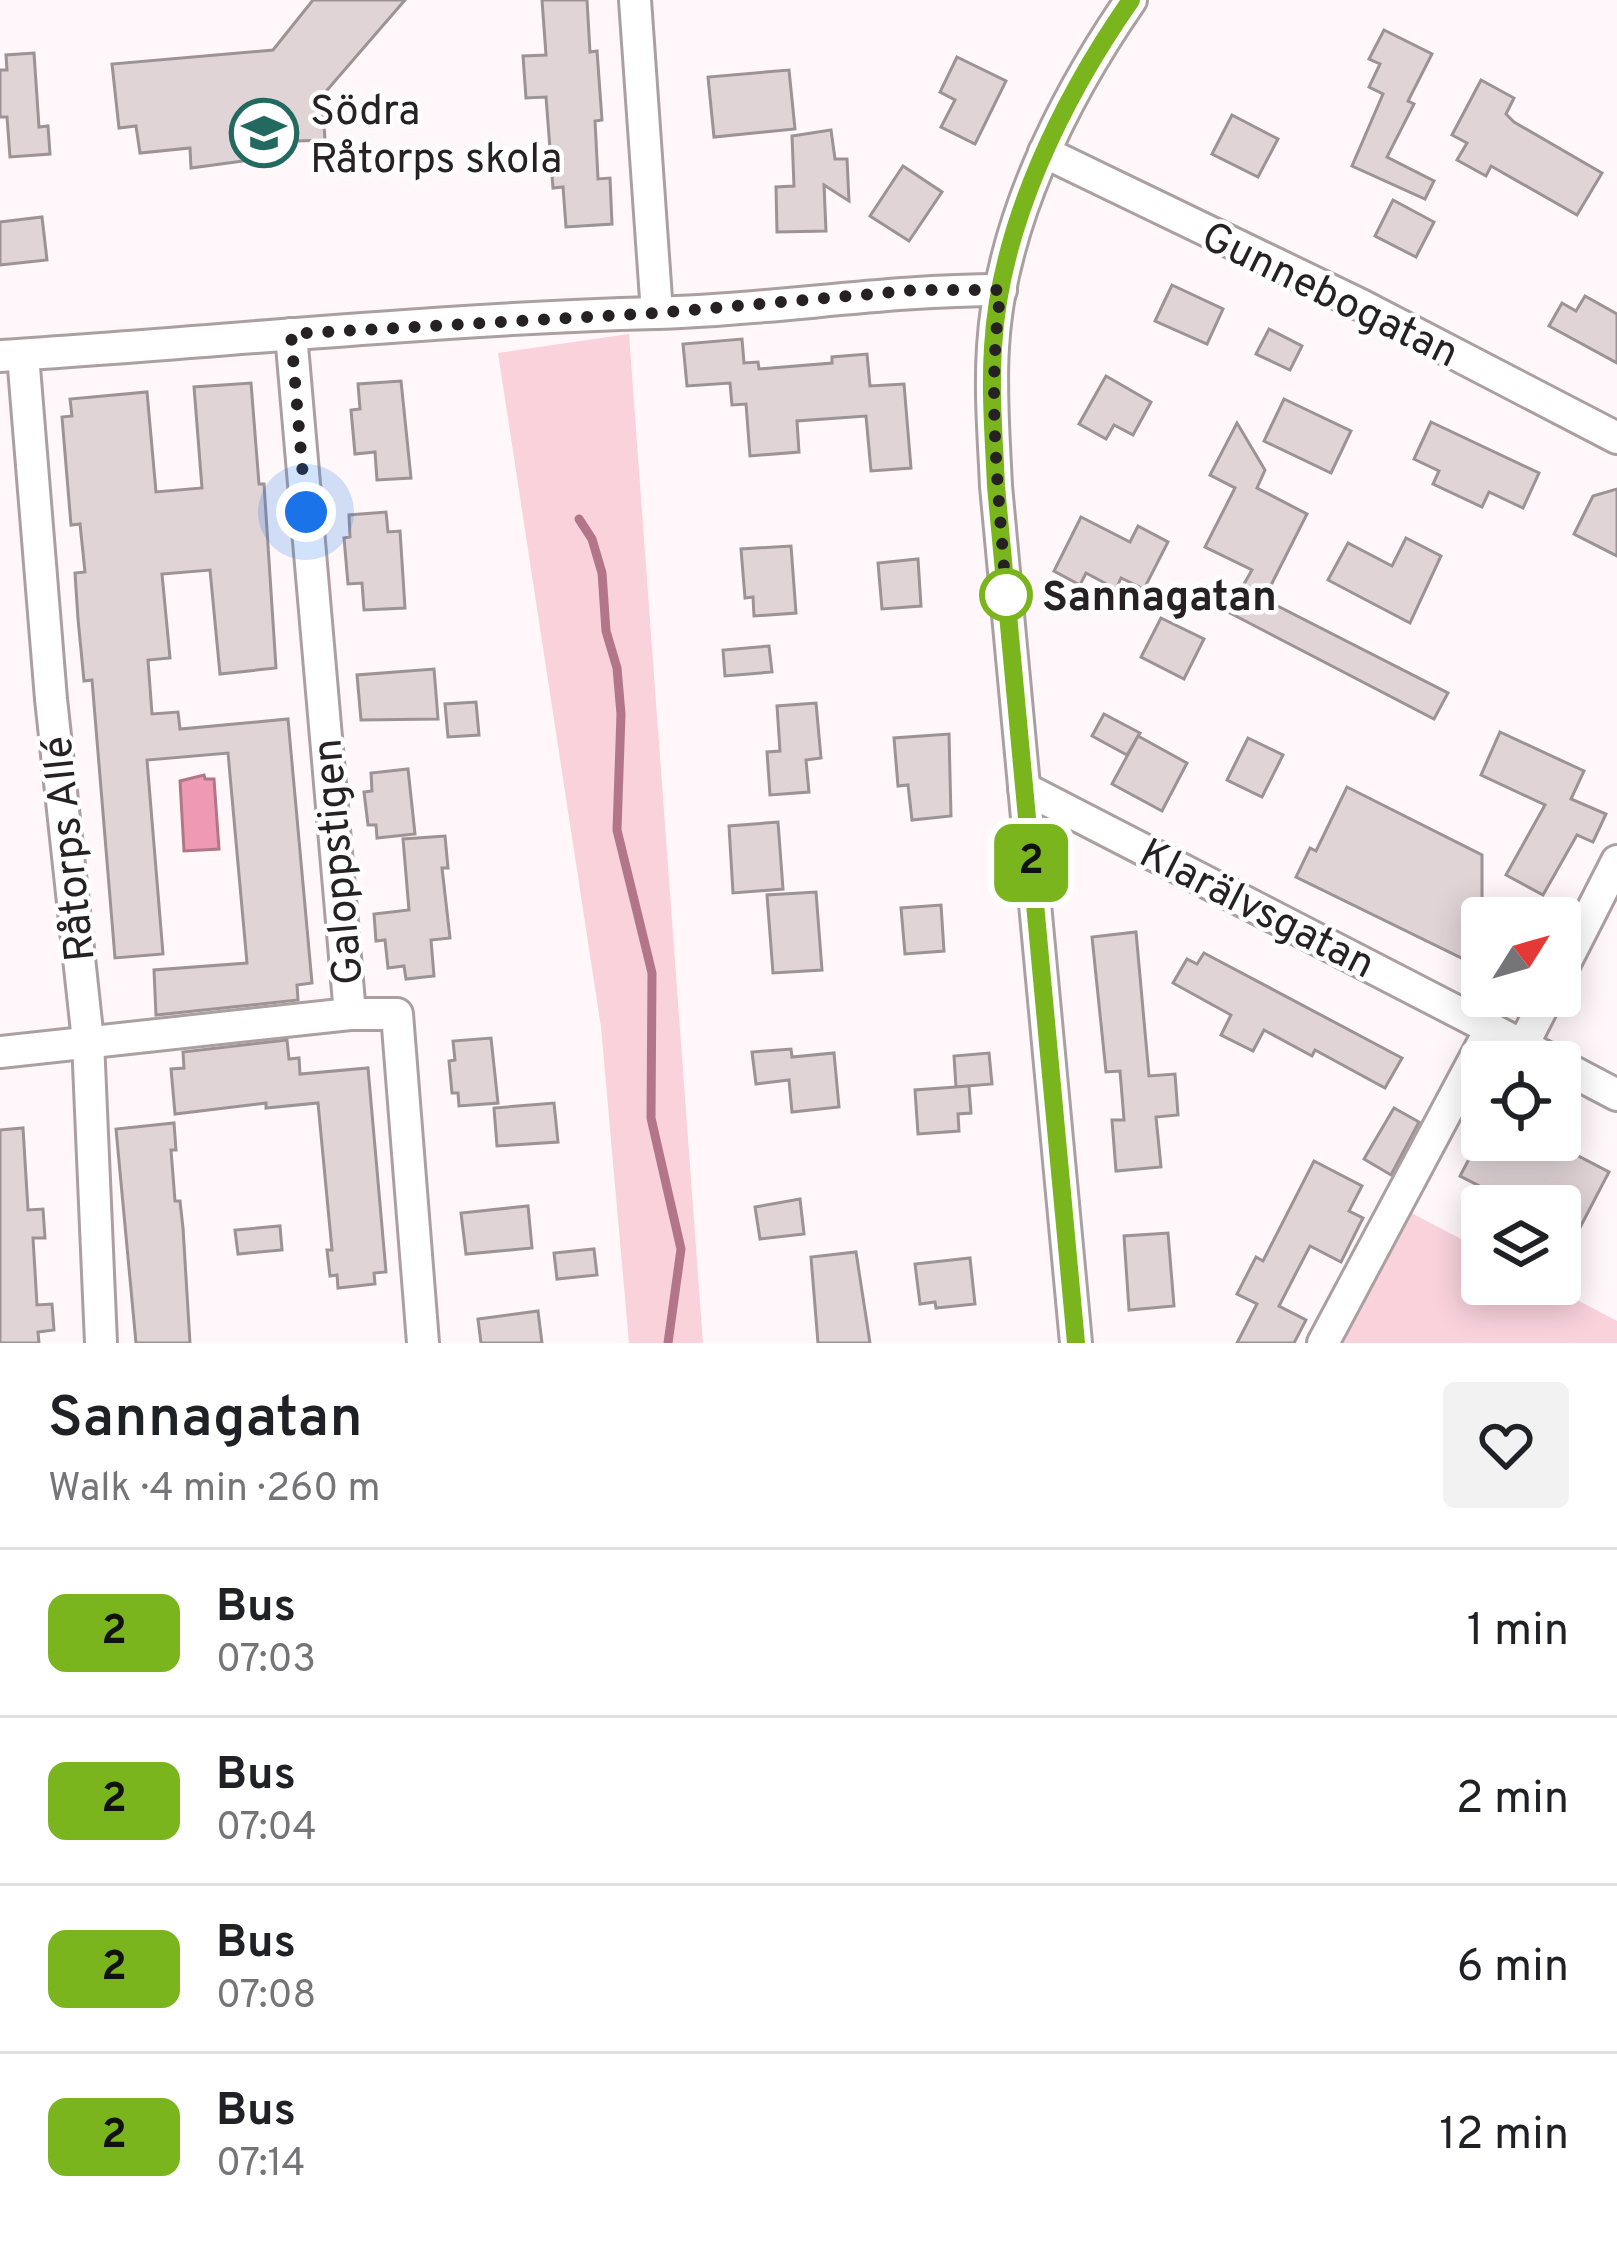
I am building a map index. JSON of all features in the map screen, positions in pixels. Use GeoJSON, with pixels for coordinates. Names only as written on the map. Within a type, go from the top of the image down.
{"type":"FeatureCollection","features":[{"type":"Feature","properties":{"kind":"street"},"geometry":{"type":"LineString","coordinates":[[634,0],[657,313]]}},
{"type":"Feature","properties":{"kind":"street"},"geometry":{"type":"LineString","coordinates":[[1076,1343],[996,486],[993,345],[1001,290],[1044,152],[1078,82],[1131,0]]}},
{"type":"Feature","properties":{"kind":"street","name":"Gunnebogatan"},"geometry":{"type":"LineString","coordinates":[[1044,152],[1361,305],[1617,438]]}},
{"type":"Feature","properties":{"kind":"street"},"geometry":{"type":"LineString","coordinates":[[12,356],[657,313],[917,290],[1001,290]]}},
{"type":"Feature","properties":{"kind":"street","name":"Galoppstigen"},"geometry":{"type":"LineString","coordinates":[[291,334],[350,1014],[397,1014],[423,1343]]}},
{"type":"Feature","properties":{"kind":"street","name":"Råtorps Allé"},"geometry":{"type":"LineString","coordinates":[[12,356],[88,1042],[101,1343]]}},
{"type":"Feature","properties":{"kind":"street","name":"Klarälvsgatan"},"geometry":{"type":"LineString","coordinates":[[1024,788],[1514,1041]]}},
{"type":"Feature","properties":{"kind":"street"},"geometry":{"type":"LineString","coordinates":[[1581,932],[1617,861]]}},
{"type":"Feature","properties":{"kind":"street"},"geometry":{"type":"LineString","coordinates":[[0,1052],[350,1014]]}},
{"type":"Feature","properties":{"kind":"street"},"geometry":{"type":"LineString","coordinates":[[1324,1343],[1491,1028]]}},
{"type":"Feature","properties":{"kind":"street","name":"Klarälvsgatan"},"geometry":{"type":"LineString","coordinates":[[1581,1076],[1617,1095]]}},
{"type":"Feature","properties":{"kind":"shaded area"},"geometry":{"type":"Polygon","coordinates":[[[629,334],[703,1343],[629,1343],[601,1027],[498,353],[629,334]]]}},
{"type":"Feature","properties":{"kind":"shaded area"},"geometry":{"type":"Polygon","coordinates":[[[204,775],[214,779],[219,849],[184,851],[180,781],[204,775]]]}},
{"type":"Feature","properties":{"kind":"shaded area"},"geometry":{"type":"Polygon","coordinates":[[[1400,1207],[1461,1239],[1461,1305],[1581,1302],[1617,1321],[1617,1343],[1329,1343],[1400,1207]]]}},
{"type":"Feature","properties":{"kind":"building"},"geometry":{"type":"Polygon","coordinates":[[[313,0],[405,0],[322,96],[325,140],[270,142],[273,157],[191,168],[190,148],[140,153],[136,126],[119,128],[112,64],[273,50],[313,0]]]}},
{"type":"Feature","properties":{"kind":"building"},"geometry":{"type":"Polygon","coordinates":[[[542,0],[587,0],[602,120],[595,121],[598,179],[610,178],[612,224],[566,227],[563,187],[553,188],[546,97],[526,98],[523,56],[546,55],[542,0]]]}},
{"type":"Feature","properties":{"kind":"building"},"geometry":{"type":"Polygon","coordinates":[[[1384,30],[1432,54],[1387,157],[1434,181],[1425,199],[1352,166],[1383,94],[1369,87],[1380,64],[1369,59],[1384,30]]]}},
{"type":"Feature","properties":{"kind":"building"},"geometry":{"type":"Polygon","coordinates":[[[34,53],[39,127],[48,126],[50,154],[10,157],[7,117],[0,117],[0,70],[7,70],[6,55],[34,53]]]}},
{"type":"Feature","properties":{"kind":"building"},"geometry":{"type":"Polygon","coordinates":[[[957,57],[1006,81],[975,144],[941,127],[955,100],[940,92],[957,57]]]}},
{"type":"Feature","properties":{"kind":"building"},"geometry":{"type":"Polygon","coordinates":[[[789,70],[795,129],[714,137],[708,77],[789,70]]]}},
{"type":"Feature","properties":{"kind":"building"},"geometry":{"type":"Polygon","coordinates":[[[1481,80],[1514,98],[1506,114],[1514,122],[1602,173],[1577,215],[1491,166],[1486,176],[1457,160],[1467,143],[1452,135],[1481,80]]]}},
{"type":"Feature","properties":{"kind":"building"},"geometry":{"type":"Polygon","coordinates":[[[1232,115],[1278,139],[1258,177],[1212,154],[1232,115]]]}},
{"type":"Feature","properties":{"kind":"building"},"geometry":{"type":"Polygon","coordinates":[[[831,130],[835,159],[847,159],[849,201],[824,185],[826,231],[777,232],[776,187],[794,186],[792,136],[831,130]]]}},
{"type":"Feature","properties":{"kind":"building"},"geometry":{"type":"Polygon","coordinates":[[[903,166],[942,192],[909,241],[870,216],[903,166]]]}},
{"type":"Feature","properties":{"kind":"building"},"geometry":{"type":"Polygon","coordinates":[[[1393,200],[1434,222],[1416,257],[1375,236],[1393,200]]]}},
{"type":"Feature","properties":{"kind":"building"},"geometry":{"type":"Polygon","coordinates":[[[42,217],[47,260],[0,265],[0,222],[42,217]]]}},
{"type":"Feature","properties":{"kind":"building"},"geometry":{"type":"Polygon","coordinates":[[[1172,285],[1223,309],[1207,344],[1155,321],[1172,285]]]}},
{"type":"Feature","properties":{"kind":"building"},"geometry":{"type":"Polygon","coordinates":[[[1585,296],[1617,314],[1617,363],[1549,326],[1562,303],[1576,311],[1585,296]]]}},
{"type":"Feature","properties":{"kind":"building"},"geometry":{"type":"Polygon","coordinates":[[[1269,329],[1302,346],[1290,370],[1256,354],[1269,329]]]}},
{"type":"Feature","properties":{"kind":"building"},"geometry":{"type":"Polygon","coordinates":[[[742,339],[744,363],[758,362],[759,369],[832,363],[832,357],[867,354],[870,386],[904,384],[911,468],[871,471],[866,416],[797,421],[799,452],[750,456],[746,404],[732,405],[730,383],[687,386],[683,344],[742,339]]]}},
{"type":"Feature","properties":{"kind":"building"},"geometry":{"type":"Polygon","coordinates":[[[1106,376],[1151,402],[1133,435],[1114,425],[1106,439],[1079,424],[1106,376]]]}},
{"type":"Feature","properties":{"kind":"building"},"geometry":{"type":"Polygon","coordinates":[[[401,381],[411,478],[377,480],[375,452],[355,454],[351,410],[360,409],[358,384],[401,381]]]}},
{"type":"Feature","properties":{"kind":"building"},"geometry":{"type":"Polygon","coordinates":[[[251,383],[259,484],[264,484],[276,668],[220,674],[210,570],[162,574],[170,658],[148,660],[152,714],[178,712],[180,729],[288,719],[312,983],[297,985],[298,1000],[156,1015],[154,970],[247,963],[228,753],[147,760],[163,954],[115,958],[92,680],[84,681],[78,619],[75,573],[85,572],[80,524],[71,525],[62,417],[72,416],[70,399],[147,392],[156,492],[202,488],[194,387],[251,383]]]}},
{"type":"Feature","properties":{"kind":"building"},"geometry":{"type":"Polygon","coordinates":[[[1284,399],[1351,431],[1331,473],[1264,441],[1284,399]]]}},
{"type":"Feature","properties":{"kind":"building"},"geometry":{"type":"Polygon","coordinates":[[[1431,422],[1539,473],[1523,508],[1489,492],[1482,507],[1433,484],[1439,471],[1414,459],[1431,422]]]}},
{"type":"Feature","properties":{"kind":"building"},"geometry":{"type":"Polygon","coordinates":[[[1237,423],[1265,470],[1257,488],[1307,514],[1264,599],[1448,693],[1434,719],[1228,612],[1252,570],[1205,547],[1235,488],[1210,475],[1237,423]]]}},
{"type":"Feature","properties":{"kind":"building"},"geometry":{"type":"Polygon","coordinates":[[[1617,489],[1617,556],[1574,534],[1593,496],[1617,489]]]}},
{"type":"Feature","properties":{"kind":"building"},"geometry":{"type":"Polygon","coordinates":[[[386,512],[388,532],[400,531],[405,608],[364,610],[362,583],[348,584],[344,538],[350,537],[349,515],[386,512]]]}},
{"type":"Feature","properties":{"kind":"building"},"geometry":{"type":"Polygon","coordinates":[[[1081,517],[1130,542],[1138,526],[1168,542],[1144,589],[1121,578],[1116,589],[1086,573],[1080,585],[1054,571],[1081,517]]]}},
{"type":"Feature","properties":{"kind":"building"},"geometry":{"type":"Polygon","coordinates":[[[1406,538],[1441,556],[1410,623],[1328,580],[1348,543],[1392,566],[1406,538]]]}},
{"type":"Feature","properties":{"kind":"building"},"geometry":{"type":"Polygon","coordinates":[[[791,546],[796,613],[754,616],[753,597],[745,598],[741,549],[791,546]]]}},
{"type":"Feature","properties":{"kind":"building"},"geometry":{"type":"Polygon","coordinates":[[[918,559],[921,606],[882,609],[878,563],[918,559]]]}},
{"type":"Feature","properties":{"kind":"building"},"geometry":{"type":"Polygon","coordinates":[[[1161,618],[1204,639],[1184,679],[1141,657],[1161,618]]]}},
{"type":"Feature","properties":{"kind":"building"},"geometry":{"type":"Polygon","coordinates":[[[769,646],[772,672],[725,676],[723,650],[769,646]]]}},
{"type":"Feature","properties":{"kind":"building"},"geometry":{"type":"Polygon","coordinates":[[[434,669],[438,719],[361,720],[357,675],[434,669]]]}},
{"type":"Feature","properties":{"kind":"building"},"geometry":{"type":"Polygon","coordinates":[[[476,702],[479,735],[448,737],[445,704],[476,702]]]}},
{"type":"Feature","properties":{"kind":"building"},"geometry":{"type":"Polygon","coordinates":[[[816,703],[821,758],[806,760],[809,792],[770,795],[767,752],[780,751],[777,706],[816,703]]]}},
{"type":"Feature","properties":{"kind":"building"},"geometry":{"type":"Polygon","coordinates":[[[1104,714],[1140,733],[1127,755],[1092,736],[1104,714]]]}},
{"type":"Feature","properties":{"kind":"building"},"geometry":{"type":"Polygon","coordinates":[[[1500,732],[1584,771],[1571,799],[1606,814],[1593,842],[1577,835],[1543,895],[1506,875],[1545,805],[1481,775],[1500,732]]]}},
{"type":"Feature","properties":{"kind":"building"},"geometry":{"type":"Polygon","coordinates":[[[949,734],[951,816],[912,820],[908,785],[898,786],[894,738],[949,734]]]}},
{"type":"Feature","properties":{"kind":"building"},"geometry":{"type":"Polygon","coordinates":[[[1138,736],[1187,763],[1162,811],[1112,784],[1138,736]]]}},
{"type":"Feature","properties":{"kind":"building"},"geometry":{"type":"Polygon","coordinates":[[[1248,738],[1283,755],[1262,797],[1227,780],[1248,738]]]}},
{"type":"Feature","properties":{"kind":"building"},"geometry":{"type":"Polygon","coordinates":[[[408,769],[415,834],[377,838],[376,825],[368,825],[364,792],[372,791],[371,773],[408,769]]]}},
{"type":"Feature","properties":{"kind":"building"},"geometry":{"type":"Polygon","coordinates":[[[1347,787],[1482,855],[1482,897],[1461,897],[1461,958],[1296,877],[1310,848],[1316,851],[1347,787]]]}},
{"type":"Feature","properties":{"kind":"building"},"geometry":{"type":"Polygon","coordinates":[[[778,822],[783,889],[733,893],[729,826],[778,822]]]}},
{"type":"Feature","properties":{"kind":"building"},"geometry":{"type":"Polygon","coordinates":[[[445,836],[448,868],[442,868],[450,938],[431,940],[434,976],[406,979],[404,966],[388,968],[385,940],[376,941],[374,914],[409,910],[403,839],[445,836]]]}},
{"type":"Feature","properties":{"kind":"building"},"geometry":{"type":"Polygon","coordinates":[[[816,892],[822,970],[773,973],[767,895],[816,892]]]}},
{"type":"Feature","properties":{"kind":"building"},"geometry":{"type":"Polygon","coordinates":[[[941,905],[944,951],[905,954],[901,908],[941,905]]]}},
{"type":"Feature","properties":{"kind":"building"},"geometry":{"type":"Polygon","coordinates":[[[1136,932],[1149,1076],[1175,1074],[1178,1115],[1156,1117],[1161,1167],[1116,1171],[1112,1120],[1124,1120],[1120,1071],[1106,1072],[1092,937],[1136,932]]]}},
{"type":"Feature","properties":{"kind":"building"},"geometry":{"type":"Polygon","coordinates":[[[1204,953],[1402,1058],[1385,1088],[1315,1050],[1312,1056],[1264,1030],[1253,1051],[1221,1035],[1231,1015],[1173,983],[1187,959],[1197,964],[1204,953]]]}},
{"type":"Feature","properties":{"kind":"building"},"geometry":{"type":"Polygon","coordinates":[[[491,1038],[498,1103],[459,1106],[458,1093],[452,1093],[449,1061],[455,1060],[453,1041],[491,1038]]]}},
{"type":"Feature","properties":{"kind":"building"},"geometry":{"type":"Polygon","coordinates":[[[287,1040],[289,1059],[299,1058],[300,1074],[368,1068],[386,1272],[374,1273],[375,1284],[338,1288],[337,1275],[330,1276],[327,1250],[332,1250],[318,1103],[266,1108],[266,1103],[175,1114],[171,1069],[184,1068],[183,1052],[287,1040]]]}},
{"type":"Feature","properties":{"kind":"building"},"geometry":{"type":"Polygon","coordinates":[[[791,1049],[792,1057],[834,1053],[839,1107],[792,1112],[789,1080],[756,1084],[752,1052],[791,1049]]]}},
{"type":"Feature","properties":{"kind":"building"},"geometry":{"type":"Polygon","coordinates":[[[989,1053],[992,1084],[956,1087],[954,1056],[989,1053]]]}},
{"type":"Feature","properties":{"kind":"building"},"geometry":{"type":"Polygon","coordinates":[[[969,1086],[971,1113],[958,1114],[959,1131],[918,1134],[915,1090],[969,1086]]]}},
{"type":"Feature","properties":{"kind":"building"},"geometry":{"type":"Polygon","coordinates":[[[554,1103],[558,1142],[497,1146],[494,1108],[554,1103]]]}},
{"type":"Feature","properties":{"kind":"building"},"geometry":{"type":"Polygon","coordinates":[[[1394,1108],[1419,1122],[1391,1175],[1364,1159],[1394,1108]]]}},
{"type":"Feature","properties":{"kind":"building"},"geometry":{"type":"Polygon","coordinates":[[[174,1123],[176,1150],[171,1150],[175,1201],[180,1201],[183,1228],[190,1343],[136,1343],[116,1129],[174,1123]]]}},
{"type":"Feature","properties":{"kind":"building"},"geometry":{"type":"Polygon","coordinates":[[[23,1128],[28,1210],[43,1209],[45,1238],[33,1238],[37,1305],[52,1304],[54,1330],[38,1332],[39,1343],[0,1343],[0,1130],[23,1128]]]}},
{"type":"Feature","properties":{"kind":"building"},"geometry":{"type":"Polygon","coordinates":[[[1581,1157],[1609,1172],[1581,1226],[1581,1185],[1478,1185],[1460,1176],[1468,1161],[1581,1161],[1581,1157]]]}},
{"type":"Feature","properties":{"kind":"building"},"geometry":{"type":"Polygon","coordinates":[[[1314,1161],[1362,1186],[1349,1211],[1363,1218],[1341,1262],[1310,1246],[1279,1306],[1306,1320],[1294,1343],[1237,1343],[1257,1304],[1237,1294],[1256,1257],[1263,1261],[1314,1161]]]}},
{"type":"Feature","properties":{"kind":"building"},"geometry":{"type":"Polygon","coordinates":[[[800,1199],[804,1234],[760,1239],[755,1207],[800,1199]]]}},
{"type":"Feature","properties":{"kind":"building"},"geometry":{"type":"Polygon","coordinates":[[[528,1206],[532,1248],[466,1254],[461,1213],[528,1206]]]}},
{"type":"Feature","properties":{"kind":"building"},"geometry":{"type":"Polygon","coordinates":[[[280,1226],[282,1250],[238,1254],[235,1230],[280,1226]]]}},
{"type":"Feature","properties":{"kind":"building"},"geometry":{"type":"Polygon","coordinates":[[[1168,1233],[1174,1306],[1129,1310],[1124,1236],[1168,1233]]]}},
{"type":"Feature","properties":{"kind":"building"},"geometry":{"type":"Polygon","coordinates":[[[594,1249],[597,1275],[557,1279],[554,1253],[594,1249]]]}},
{"type":"Feature","properties":{"kind":"building"},"geometry":{"type":"Polygon","coordinates":[[[856,1252],[870,1343],[818,1343],[811,1257],[856,1252]]]}},
{"type":"Feature","properties":{"kind":"building"},"geometry":{"type":"Polygon","coordinates":[[[970,1258],[975,1304],[936,1308],[935,1302],[920,1304],[915,1264],[970,1258]]]}},
{"type":"Feature","properties":{"kind":"building"},"geometry":{"type":"Polygon","coordinates":[[[538,1311],[542,1343],[481,1343],[478,1319],[538,1311]]]}},
{"type":"Feature","properties":{"kind":"waterway"},"geometry":{"type":"LineString","coordinates":[[579,519],[592,539],[602,573],[606,631],[617,668],[621,714],[617,830],[652,973],[651,1118],[681,1249],[668,1343]]}},
{"type":"Feature","properties":{"kind":"bus line","name":"2"},"geometry":{"type":"LineString","coordinates":[[1076,1343],[996,486],[993,345],[1001,290],[1044,152],[1068,100],[1131,0]]}},
{"type":"Feature","properties":{"kind":"place","name":"Södra Råtorps skola"},"geometry":{"type":"Point","coordinates":[264,133]}},
{"type":"Feature","properties":{"kind":"place","name":"Sannagatan"},"geometry":{"type":"Point","coordinates":[1006,595]}},
{"type":"Feature","properties":{"kind":"route"},"geometry":{"type":"LineString","coordinates":[[306,512],[291,334],[657,313],[917,290],[1001,290],[993,345],[993,401],[1006,595]]}}]}
